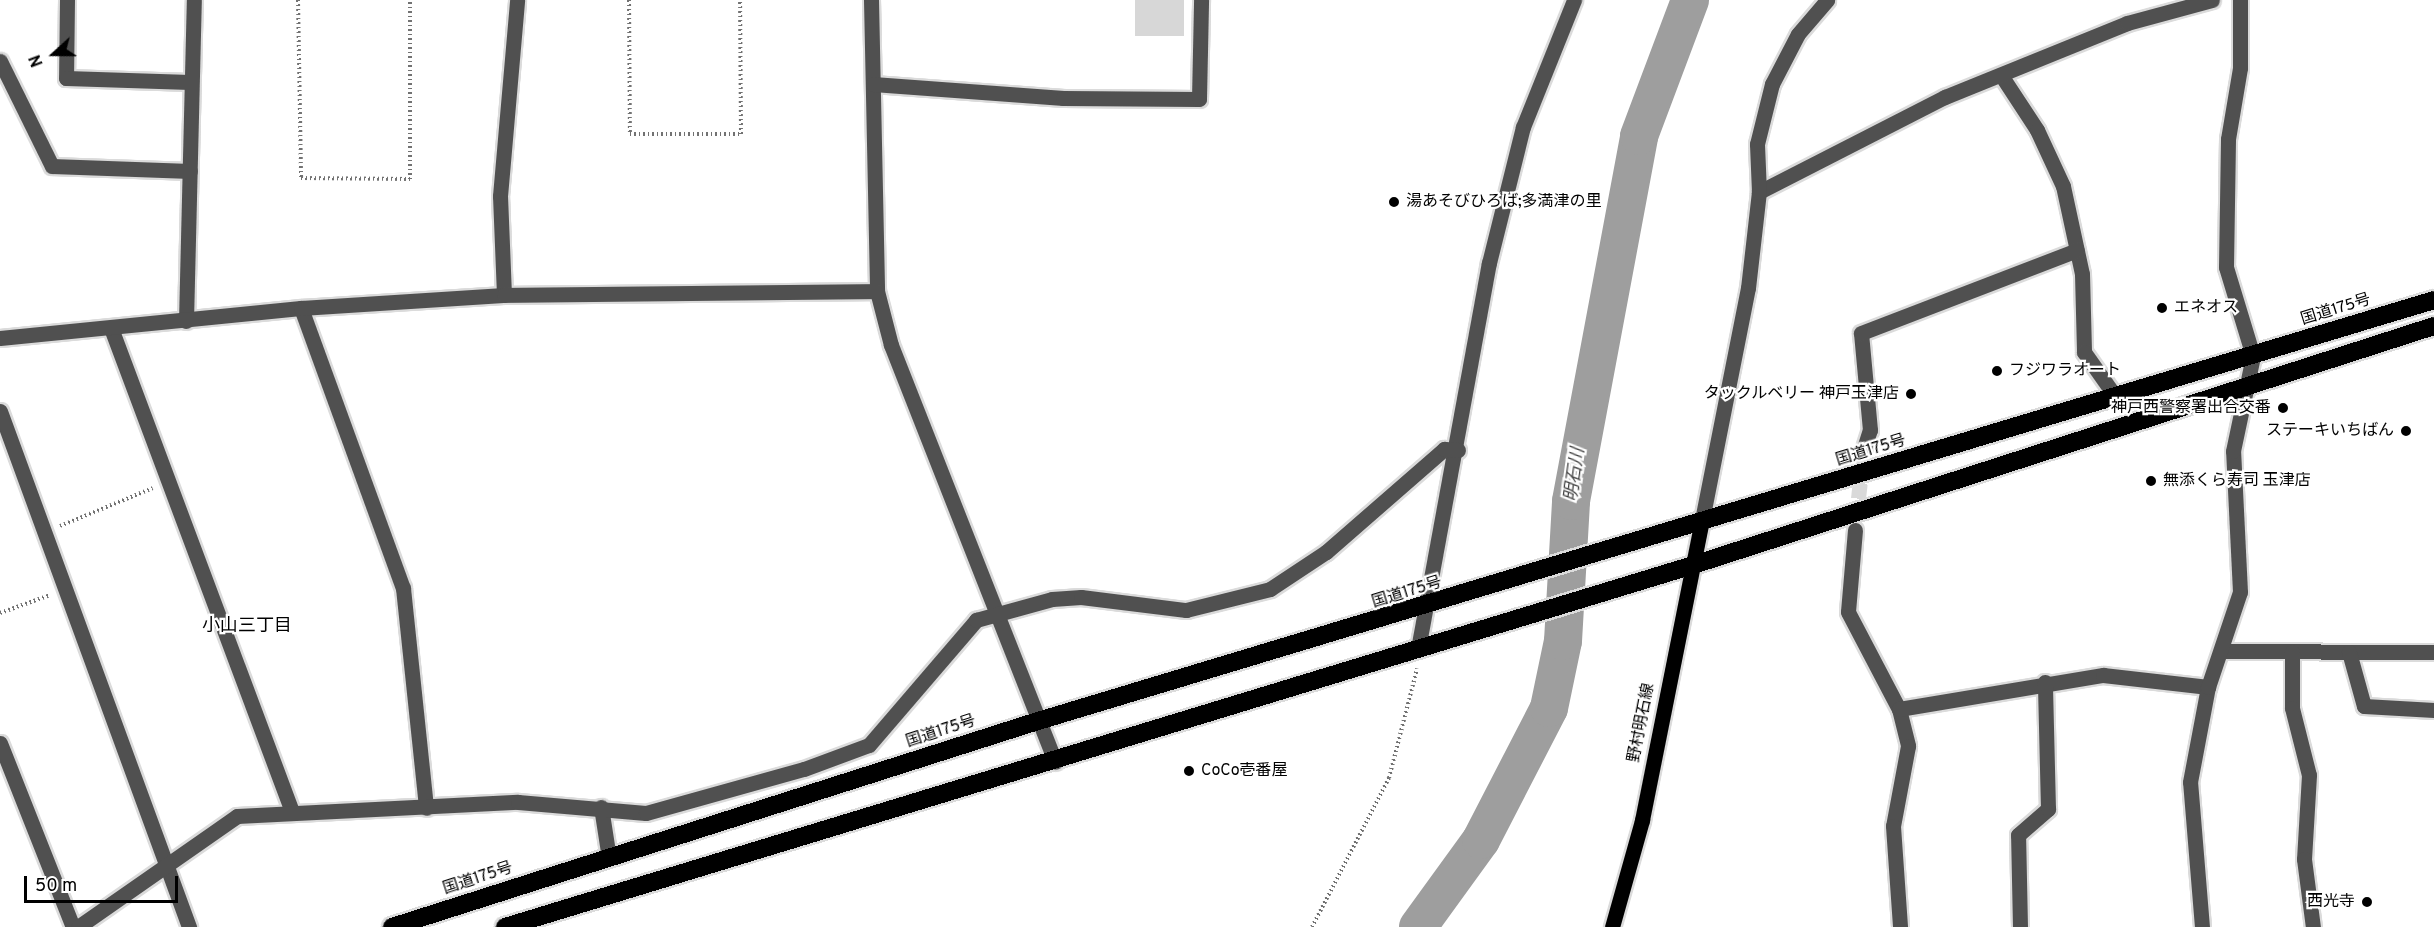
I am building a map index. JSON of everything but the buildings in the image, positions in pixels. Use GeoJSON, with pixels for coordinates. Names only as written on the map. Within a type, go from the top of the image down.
{"type":"FeatureCollection","features":[{"type":"Feature","properties":{"kind":"highway","name":"国道175号"},"geometry":{"type":"LineString","coordinates":[[392,927],[1038,721],[1426,608],[2434,300]]}},
{"type":"Feature","properties":{"kind":"highway"},"geometry":{"type":"LineString","coordinates":[[505,927],[1054,762],[1690,566],[2434,326]]}},
{"type":"Feature","properties":{"kind":"main road","name":"野村明石線"},"geometry":{"type":"LineString","coordinates":[[1612,927],[1642,820],[1690,566],[1701,525]]}},
{"type":"Feature","properties":{"kind":"street"},"geometry":{"type":"LineString","coordinates":[[67,0],[66,78],[190,82]]}},
{"type":"Feature","properties":{"kind":"street"},"geometry":{"type":"LineString","coordinates":[[186,321],[190,82],[194,0]]}},
{"type":"Feature","properties":{"kind":"street"},"geometry":{"type":"LineString","coordinates":[[504,295],[500,196],[517,0]]}},
{"type":"Feature","properties":{"kind":"street"},"geometry":{"type":"LineString","coordinates":[[871,0],[877,291],[891,345],[1054,762]]}},
{"type":"Feature","properties":{"kind":"street"},"geometry":{"type":"LineString","coordinates":[[873,84],[1063,98],[1199,99],[1202,0]]}},
{"type":"Feature","properties":{"kind":"street"},"geometry":{"type":"LineString","coordinates":[[1418,649],[1433,553],[1458,450],[1489,263],[1523,127],[1574,0]]}},
{"type":"Feature","properties":{"kind":"street"},"geometry":{"type":"LineString","coordinates":[[1701,525],[1748,288],[1759,192],[1757,144],[1772,84],[1798,34],[1827,0]]}},
{"type":"Feature","properties":{"kind":"street"},"geometry":{"type":"LineString","coordinates":[[1759,192],[2001,75],[2127,23],[2212,0]]}},
{"type":"Feature","properties":{"kind":"street"},"geometry":{"type":"LineString","coordinates":[[2202,927],[2190,782],[2208,687],[2223,651],[2240,592],[2233,451],[2244,386],[2253,356],[2226,267],[2228,139],[2240,68],[2240,0]]}},
{"type":"Feature","properties":{"kind":"street"},"geometry":{"type":"LineString","coordinates":[[0,61],[52,166],[190,171]]}},
{"type":"Feature","properties":{"kind":"street"},"geometry":{"type":"LineString","coordinates":[[2001,75],[2037,130],[2063,186],[2077,250],[2084,352],[2115,396]]}},
{"type":"Feature","properties":{"kind":"street"},"geometry":{"type":"LineString","coordinates":[[1864,448],[1870,430],[1861,333],[2077,250]]}},
{"type":"Feature","properties":{"kind":"street"},"geometry":{"type":"LineString","coordinates":[[0,338],[301,308],[504,295],[877,291]]}},
{"type":"Feature","properties":{"kind":"street"},"geometry":{"type":"LineString","coordinates":[[301,308],[403,588],[426,808]]}},
{"type":"Feature","properties":{"kind":"street"},"geometry":{"type":"LineString","coordinates":[[111,328],[291,810]]}},
{"type":"Feature","properties":{"kind":"street"},"geometry":{"type":"LineString","coordinates":[[0,411],[67,588],[189,927]]}},
{"type":"Feature","properties":{"kind":"street"},"geometry":{"type":"LineString","coordinates":[[78,927],[237,816],[291,810],[426,808],[518,802],[602,807],[646,813],[804,770],[869,746],[976,620],[1082,597],[1186,610],[1270,589],[1326,552],[1444,449],[1458,450]]}},
{"type":"Feature","properties":{"kind":"street"},"geometry":{"type":"LineString","coordinates":[[1855,530],[1848,612],[1899,709],[1908,746],[1893,826],[1900,927]]}},
{"type":"Feature","properties":{"kind":"street"},"geometry":{"type":"LineString","coordinates":[[2223,651],[2434,652]]}},
{"type":"Feature","properties":{"kind":"street"},"geometry":{"type":"LineString","coordinates":[[2292,652],[2292,708],[2309,776],[2304,859],[2313,927]]}},
{"type":"Feature","properties":{"kind":"street"},"geometry":{"type":"LineString","coordinates":[[2349,652],[2364,706],[2434,710]]}},
{"type":"Feature","properties":{"kind":"street"},"geometry":{"type":"LineString","coordinates":[[1899,709],[2045,682],[2103,675],[2208,687]]}},
{"type":"Feature","properties":{"kind":"street"},"geometry":{"type":"LineString","coordinates":[[2020,927],[2018,835],[2048,809],[2045,682]]}},
{"type":"Feature","properties":{"kind":"street"},"geometry":{"type":"LineString","coordinates":[[0,743],[73,927]]}},
{"type":"Feature","properties":{"kind":"street"},"geometry":{"type":"LineString","coordinates":[[804,770],[811,795]]}},
{"type":"Feature","properties":{"kind":"street"},"geometry":{"type":"LineString","coordinates":[[602,807],[609,858]]}},
{"type":"Feature","properties":{"kind":"path"},"geometry":{"type":"LineString","coordinates":[[298,0],[301,178],[410,179],[410,0]]}},
{"type":"Feature","properties":{"kind":"path"},"geometry":{"type":"LineString","coordinates":[[629,0],[630,134],[741,134],[740,0]]}},
{"type":"Feature","properties":{"kind":"path"},"geometry":{"type":"LineString","coordinates":[[46,532],[168,482]]}},
{"type":"Feature","properties":{"kind":"path"},"geometry":{"type":"LineString","coordinates":[[0,614],[67,588]]}},
{"type":"Feature","properties":{"kind":"path"},"geometry":{"type":"LineString","coordinates":[[1312,927],[1389,778],[1417,678],[1418,649]]}},
{"type":"Feature","properties":{"kind":"shaded area"},"geometry":{"type":"Polygon","coordinates":[[[1135,0],[1184,0],[1184,36],[1135,36],[1135,0]]]}},
{"type":"Feature","properties":{"kind":"waterway","name":"明石川"},"geometry":{"type":"LineString","coordinates":[[1418,927],[1481,840],[1549,708],[1563,641],[1571,501],[1639,136],[1690,0]]}},
{"type":"Feature","properties":{"kind":"tunnel"},"geometry":{"type":"LineString","coordinates":[[1856,521],[1864,448]]}},
{"type":"Feature","properties":{"kind":"place","name":"湯あそびひろば;多満津の里"},"geometry":{"type":"Point","coordinates":[1394,202]}},
{"type":"Feature","properties":{"kind":"place","name":"エネオス"},"geometry":{"type":"Point","coordinates":[2162,308]}},
{"type":"Feature","properties":{"kind":"place","name":"フジワラオート"},"geometry":{"type":"Point","coordinates":[1997,371]}},
{"type":"Feature","properties":{"kind":"place","name":"タックルベリー 神戸玉津店"},"geometry":{"type":"Point","coordinates":[1911,394]}},
{"type":"Feature","properties":{"kind":"place","name":"神戸西警察署出合交番"},"geometry":{"type":"Point","coordinates":[2283,408]}},
{"type":"Feature","properties":{"kind":"place","name":"ステーキいちばん"},"geometry":{"type":"Point","coordinates":[2406,431]}},
{"type":"Feature","properties":{"kind":"place","name":"無添くら寿司 玉津店"},"geometry":{"type":"Point","coordinates":[2151,481]}},
{"type":"Feature","properties":{"kind":"place","name":"CoCo壱番屋"},"geometry":{"type":"Point","coordinates":[1189,771]}},
{"type":"Feature","properties":{"kind":"place","name":"西光寺"},"geometry":{"type":"Point","coordinates":[2367,902]}},
{"type":"Feature","properties":{"kind":"district","name":"小山三丁目"},"geometry":{"type":"Point","coordinates":[247,627]}}]}
